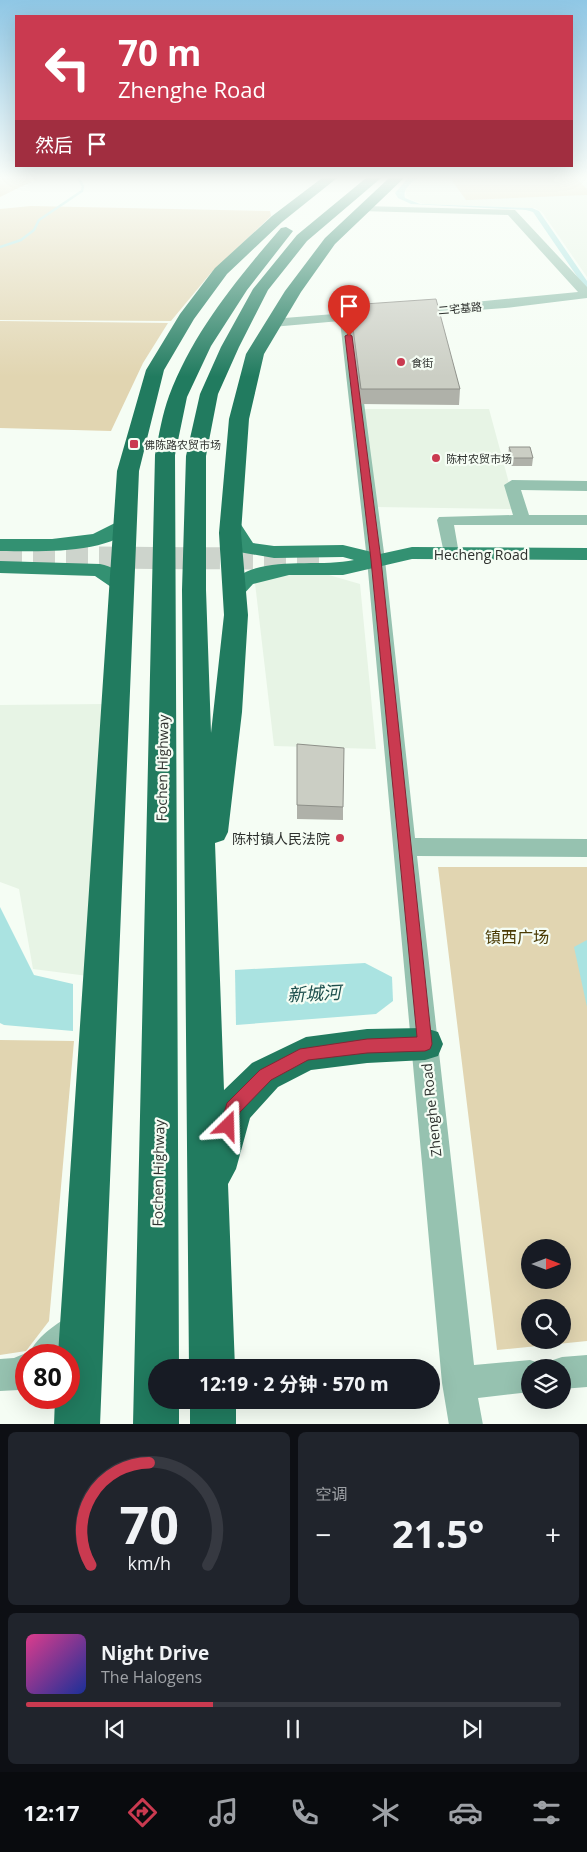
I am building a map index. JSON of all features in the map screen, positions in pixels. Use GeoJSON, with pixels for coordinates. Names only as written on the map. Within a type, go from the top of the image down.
{"type":"FeatureCollection","features":[{"type":"Feature","properties":{"kind":"highway"},"geometry":{"type":"LineString","coordinates":[[77,1424],[128,471],[138,427],[155,370],[186,318],[221,271],[250,244]]}},
{"type":"Feature","properties":{"kind":"highway","name":"Fochen Highway"},"geometry":{"type":"LineString","coordinates":[[156,1424],[165,455],[180,390],[213,325],[250,274],[275,244]]}},
{"type":"Feature","properties":{"kind":"highway"},"geometry":{"type":"LineString","coordinates":[[212,1359],[194,580],[196,456],[209,394],[230,347],[261,289],[297,244]]}},
{"type":"Feature","properties":{"kind":"highway"},"geometry":{"type":"LineString","coordinates":[[202,930],[228,712],[236,615],[231,524],[238,419],[254,354],[272,323],[328,244]]}},
{"type":"Feature","properties":{"kind":"highway"},"geometry":{"type":"LineString","coordinates":[[208,1200],[233,1108],[266,1075],[306,1054],[367,1046],[425,1044]]}},
{"type":"Feature","properties":{"kind":"highway"},"geometry":{"type":"LineString","coordinates":[[213,1409],[213,1424]]}},
{"type":"Feature","properties":{"kind":"main road"},"geometry":{"type":"LineString","coordinates":[[0,545],[52,545],[98,540],[125,524]]}},
{"type":"Feature","properties":{"kind":"main road"},"geometry":{"type":"LineString","coordinates":[[231,524],[246,548],[274,552],[343,551],[376,560]]}},
{"type":"Feature","properties":{"kind":"main road","name":"Hecheng Road"},"geometry":{"type":"LineString","coordinates":[[376,560],[412,553],[587,554]]}},
{"type":"Feature","properties":{"kind":"main road","name":"Hecheng Road"},"geometry":{"type":"LineString","coordinates":[[328,559],[376,560],[416,565],[587,563]]}},
{"type":"Feature","properties":{"kind":"main road"},"geometry":{"type":"LineString","coordinates":[[234,591],[245,579],[289,569],[343,568],[376,560]]}},
{"type":"Feature","properties":{"kind":"main road"},"geometry":{"type":"LineString","coordinates":[[0,567],[100,570],[122,584]]}},
{"type":"Feature","properties":{"kind":"street"},"geometry":{"type":"LineString","coordinates":[[541,244],[587,294]]}},
{"type":"Feature","properties":{"kind":"street","name":"二宅基路"},"geometry":{"type":"LineString","coordinates":[[396,313],[505,304],[587,294]]}},
{"type":"Feature","properties":{"kind":"street"},"geometry":{"type":"LineString","coordinates":[[272,323],[376,315]]}},
{"type":"Feature","properties":{"kind":"street","name":"Zhenghe Road"},"geometry":{"type":"LineString","coordinates":[[346,317],[376,560],[458,1382],[466,1424]]}},
{"type":"Feature","properties":{"kind":"street"},"geometry":{"type":"LineString","coordinates":[[522,520],[512,485],[587,486]]}},
{"type":"Feature","properties":{"kind":"street"},"geometry":{"type":"LineString","coordinates":[[451,554],[445,520],[587,520]]}},
{"type":"Feature","properties":{"kind":"street"},"geometry":{"type":"LineString","coordinates":[[405,847],[587,848]]}},
{"type":"Feature","properties":{"kind":"street"},"geometry":{"type":"LineString","coordinates":[[58,1344],[82,1326]]}},
{"type":"Feature","properties":{"kind":"street"},"geometry":{"type":"LineString","coordinates":[[571,1372],[587,1371]]}},
{"type":"Feature","properties":{"kind":"street"},"geometry":{"type":"LineString","coordinates":[[0,1375],[15,1374]]}},
{"type":"Feature","properties":{"kind":"street"},"geometry":{"type":"LineString","coordinates":[[458,1382],[521,1377]]}},
{"type":"Feature","properties":{"kind":"shaded area"},"geometry":{"type":"Polygon","coordinates":[[[564,244],[587,244],[587,277],[564,244]]]}},
{"type":"Feature","properties":{"kind":"shaded area","name":"陈村农贸市场"},"geometry":{"type":"Polygon","coordinates":[[[363,409],[489,409],[516,509],[376,507],[363,409]]]}},
{"type":"Feature","properties":{"kind":"shaded area"},"geometry":{"type":"Polygon","coordinates":[[[322,573],[360,584],[376,749],[274,746],[255,583],[276,576],[322,573]]]}},
{"type":"Feature","properties":{"kind":"shaded area"},"geometry":{"type":"Polygon","coordinates":[[[105,704],[88,976],[33,969],[19,889],[0,882],[0,705],[105,704]]]}},
{"type":"Feature","properties":{"kind":"green space"},"geometry":{"type":"Polygon","coordinates":[[[0,244],[241,244],[210,274],[171,321],[0,320],[0,244]]]}},
{"type":"Feature","properties":{"kind":"green space"},"geometry":{"type":"Polygon","coordinates":[[[0,321],[168,323],[143,363],[111,431],[0,428],[0,321]]]}},
{"type":"Feature","properties":{"kind":"green space","name":"镇西广场"},"geometry":{"type":"Polygon","coordinates":[[[438,867],[587,867],[587,1341],[571,1343],[571,1299],[521,1299],[521,1348],[497,1350],[438,867]]]}},
{"type":"Feature","properties":{"kind":"green space"},"geometry":{"type":"Polygon","coordinates":[[[0,1040],[74,1041],[49,1321],[31,1344],[15,1344],[15,1353],[0,1355],[0,1040]]]}},
{"type":"Feature","properties":{"kind":"water"},"geometry":{"type":"Polygon","coordinates":[[[555,244],[562,244],[587,281],[587,291],[555,244]]]}},
{"type":"Feature","properties":{"kind":"water"},"geometry":{"type":"Polygon","coordinates":[[[0,907],[34,975],[73,984],[73,1031],[4,1025],[0,1023],[0,907]]]}},
{"type":"Feature","properties":{"kind":"water"},"geometry":{"type":"Polygon","coordinates":[[[587,940],[587,1007],[574,947],[587,940]]]}},
{"type":"Feature","properties":{"kind":"water","name":"新城河"},"geometry":{"type":"Polygon","coordinates":[[[365,963],[392,977],[393,1001],[376,1014],[236,1025],[235,970],[365,963]]]}},
{"type":"Feature","properties":{"kind":"building","name":"食街"},"geometry":{"type":"Polygon","coordinates":[[[436,299],[460,389],[361,389],[350,305],[436,299]]]}},
{"type":"Feature","properties":{"kind":"building"},"geometry":{"type":"Polygon","coordinates":[[[509,447],[530,447],[533,458],[513,458],[509,447]]]}},
{"type":"Feature","properties":{"kind":"building"},"geometry":{"type":"Polygon","coordinates":[[[297,744],[344,748],[343,807],[297,805],[297,744]]]}},
{"type":"Feature","properties":{"kind":"waterway"},"geometry":{"type":"LineString","coordinates":[[0,247],[8,244]]}},
{"type":"Feature","properties":{"kind":"tunnel"},"geometry":{"type":"LineString","coordinates":[[0,557],[328,559]]}},
{"type":"Feature","properties":{"kind":"place","name":"食街"},"geometry":{"type":"Point","coordinates":[401,362]}},
{"type":"Feature","properties":{"kind":"place","name":"佛陈路农贸市场"},"geometry":{"type":"Point","coordinates":[134,444]}},
{"type":"Feature","properties":{"kind":"place","name":"陈村农贸市场"},"geometry":{"type":"Point","coordinates":[436,458]}},
{"type":"Feature","properties":{"kind":"place","name":"陈村镇人民法院"},"geometry":{"type":"Point","coordinates":[340,838]}},
{"type":"Feature","properties":{"kind":"route"},"geometry":{"type":"LineString","coordinates":[[228,1126],[233,1108],[266,1075],[306,1054],[367,1046],[425,1044],[376,560],[349,336]]}}]}
